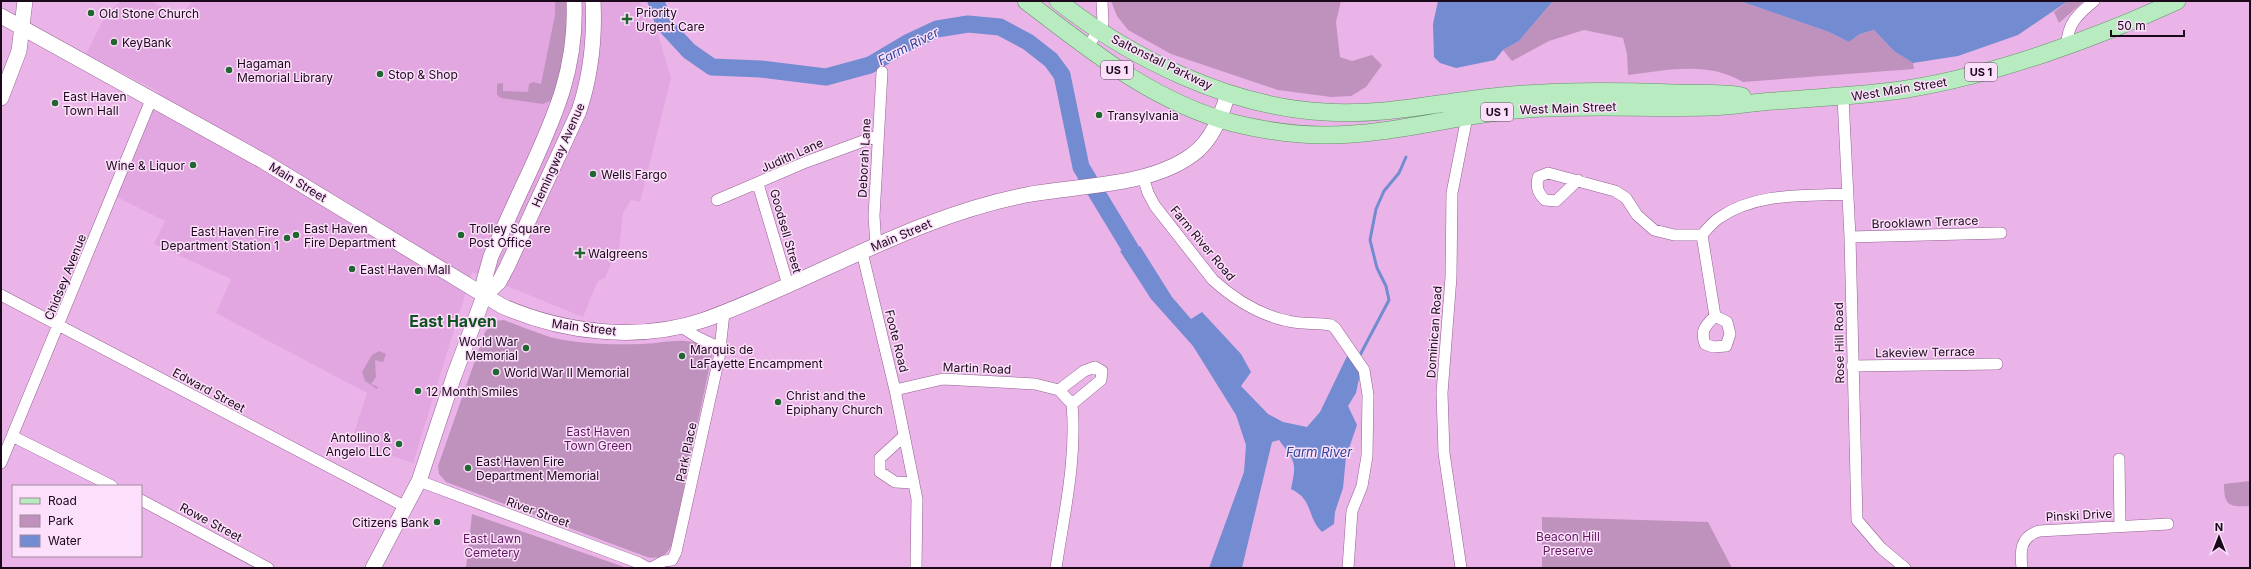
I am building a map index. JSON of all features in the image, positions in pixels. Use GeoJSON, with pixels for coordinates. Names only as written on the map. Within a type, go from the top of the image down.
{"type":"FeatureCollection","features":[{"type":"Feature","properties":{"kind":"main road"},"geometry":{"type":"LineString","coordinates":[[1,98],[19,51],[25,1]]}},
{"type":"Feature","properties":{"kind":"main road","name":"Hemingway Avenue"},"geometry":{"type":"LineString","coordinates":[[484,296],[484,281],[491,256],[553,121],[562,96],[570,64],[575,24],[574,1]]}},
{"type":"Feature","properties":{"kind":"main road","name":"Hemingway Avenue"},"geometry":{"type":"LineString","coordinates":[[373,568],[406,507],[418,481],[475,316],[484,296],[499,282],[508,267],[572,128],[586,89],[590,71],[594,33],[593,1]]}},
{"type":"Feature","properties":{"kind":"main road","name":"Saltonstall Parkway"},"geometry":{"type":"LineString","coordinates":[[1026,1],[1125,75],[1153,91],[1220,119]]}},
{"type":"Feature","properties":{"kind":"main road","name":"Saltonstall Parkway"},"geometry":{"type":"LineString","coordinates":[[1058,1],[1099,31],[1137,53],[1228,94]]}},
{"type":"Feature","properties":{"kind":"main road","name":"West Main Street"},"geometry":{"type":"LineString","coordinates":[[1220,119],[1267,130],[1324,136],[1356,134],[1467,108],[1553,93],[1623,91],[1737,95],[1776,100],[1843,98],[1909,89],[1957,79],[2067,45],[2177,1]]}},
{"type":"Feature","properties":{"kind":"main road","name":"Main Street"},"geometry":{"type":"LineString","coordinates":[[1,16],[262,161],[484,296],[529,318],[549,324],[610,333],[680,326],[724,313],[917,228],[969,210],[1025,195],[1143,177],[1169,168],[1192,155],[1206,142],[1220,119],[1228,94]]}},
{"type":"Feature","properties":{"kind":"main road"},"geometry":{"type":"LineString","coordinates":[[1125,75],[1137,53]]}},
{"type":"Feature","properties":{"kind":"main road","name":"West Main Street"},"geometry":{"type":"LineString","coordinates":[[1228,94],[1253,101],[1324,112],[1380,112],[1467,108]]}},
{"type":"Feature","properties":{"kind":"main road"},"geometry":{"type":"LineString","coordinates":[[553,121],[572,128]]}},
{"type":"Feature","properties":{"kind":"street"},"geometry":{"type":"LineString","coordinates":[[1087,48],[1099,31],[1104,18],[1102,1]]}},
{"type":"Feature","properties":{"kind":"street"},"geometry":{"type":"LineString","coordinates":[[2067,45],[2067,37],[2072,21],[2094,1]]}},
{"type":"Feature","properties":{"kind":"street","name":"Deborah Lane"},"geometry":{"type":"LineString","coordinates":[[876,246],[874,216],[877,136],[882,72]]}},
{"type":"Feature","properties":{"kind":"street","name":"Rose Hill Road"},"geometry":{"type":"LineString","coordinates":[[1843,98],[1850,237],[1857,520],[1880,548],[1905,568]]}},
{"type":"Feature","properties":{"kind":"street","name":"Chidsey Avenue"},"geometry":{"type":"LineString","coordinates":[[1,463],[59,326],[151,100]]}},
{"type":"Feature","properties":{"kind":"street","name":"Dominican Road"},"geometry":{"type":"LineString","coordinates":[[1460,568],[1444,453],[1442,393],[1451,277],[1452,193],[1467,108]]}},
{"type":"Feature","properties":{"kind":"street","name":"Judith Lane"},"geometry":{"type":"LineString","coordinates":[[717,200],[758,184],[806,162],[877,136]]}},
{"type":"Feature","properties":{"kind":"street","name":"Farm River Road"},"geometry":{"type":"LineString","coordinates":[[1143,177],[1148,193],[1155,206],[1213,280],[1223,289],[1234,298],[1268,315],[1288,321],[1331,325],[1335,328],[1364,370],[1368,384],[1367,456],[1362,486],[1351,516],[1348,568]]}},
{"type":"Feature","properties":{"kind":"street"},"geometry":{"type":"LineString","coordinates":[[1578,180],[1615,190],[1626,198],[1637,215],[1654,230],[1674,235],[1702,235],[1718,218],[1736,208],[1768,198],[1847,194]]}},
{"type":"Feature","properties":{"kind":"street","name":"Goodsell Street"},"geometry":{"type":"LineString","coordinates":[[758,184],[788,285]]}},
{"type":"Feature","properties":{"kind":"street","name":"Brooklawn Terrace"},"geometry":{"type":"LineString","coordinates":[[1850,237],[2001,233]]}},
{"type":"Feature","properties":{"kind":"street"},"geometry":{"type":"LineString","coordinates":[[1702,235],[1716,316]]}},
{"type":"Feature","properties":{"kind":"street","name":"Foote Road"},"geometry":{"type":"LineString","coordinates":[[862,252],[895,390],[917,499],[916,568]]}},
{"type":"Feature","properties":{"kind":"street","name":"Edward Street"},"geometry":{"type":"LineString","coordinates":[[1,295],[406,507]]}},
{"type":"Feature","properties":{"kind":"street","name":"Park Place"},"geometry":{"type":"LineString","coordinates":[[650,568],[664,561],[674,564],[720,348],[724,313]]}},
{"type":"Feature","properties":{"kind":"street"},"geometry":{"type":"LineString","coordinates":[[680,326],[697,337],[720,348]]}},
{"type":"Feature","properties":{"kind":"street","name":"Lakeview Terrace"},"geometry":{"type":"LineString","coordinates":[[1852,366],[1997,364]]}},
{"type":"Feature","properties":{"kind":"street"},"geometry":{"type":"LineString","coordinates":[[1056,568],[1072,464],[1074,421],[1072,404],[1059,390],[1084,371],[1095,367],[1102,371],[1100,380],[1072,404]]}},
{"type":"Feature","properties":{"kind":"street","name":"Martin Road"},"geometry":{"type":"LineString","coordinates":[[895,390],[943,379],[961,378],[1035,384],[1059,390]]}},
{"type":"Feature","properties":{"kind":"street"},"geometry":{"type":"LineString","coordinates":[[12,436],[110,485]]}},
{"type":"Feature","properties":{"kind":"street"},"geometry":{"type":"LineString","coordinates":[[904,436],[880,458],[880,472],[895,482],[913,482]]}},
{"type":"Feature","properties":{"kind":"street"},"geometry":{"type":"LineString","coordinates":[[2119,459],[2120,526]]}},
{"type":"Feature","properties":{"kind":"street","name":"River Street"},"geometry":{"type":"LineString","coordinates":[[418,481],[639,562],[650,568]]}},
{"type":"Feature","properties":{"kind":"street","name":"Rowe Street"},"geometry":{"type":"LineString","coordinates":[[142,501],[268,568]]}},
{"type":"Feature","properties":{"kind":"street","name":"Pinski Drive"},"geometry":{"type":"LineString","coordinates":[[2022,568],[2021,547],[2026,537],[2033,533],[2168,524]]}},
{"type":"Feature","properties":{"kind":"shaded area"},"geometry":{"type":"Polygon","coordinates":[[[122,1],[152,1],[180,18],[193,1],[639,1],[657,31],[671,78],[640,202],[631,200],[623,213],[618,256],[614,257],[605,278],[598,281],[583,317],[472,272],[413,463],[351,442],[367,393],[216,313],[231,279],[154,244],[165,221],[117,197],[159,92],[86,54],[107,12],[122,1]]]}},
{"type":"Feature","properties":{"kind":"green space"},"geometry":{"type":"Polygon","coordinates":[[[555,1],[566,1],[566,39],[563,67],[552,100],[543,104],[501,98],[497,95],[497,84],[503,83],[503,91],[528,92],[529,84],[533,82],[541,84],[555,15],[555,1]]]}},
{"type":"Feature","properties":{"kind":"green space"},"geometry":{"type":"Polygon","coordinates":[[[1111,1],[1341,1],[1336,22],[1340,57],[1352,61],[1372,55],[1382,65],[1366,87],[1351,96],[1331,97],[1278,90],[1171,54],[1128,30],[1117,16],[1111,1]]]}},
{"type":"Feature","properties":{"kind":"green space"},"geometry":{"type":"Polygon","coordinates":[[[1553,1],[1740,1],[1829,32],[1849,42],[1860,34],[1874,30],[1894,51],[1913,63],[1914,69],[1743,82],[1730,75],[1702,69],[1672,69],[1628,75],[1627,54],[1623,38],[1584,30],[1549,41],[1512,61],[1503,50],[1519,41],[1553,1]]]}},
{"type":"Feature","properties":{"kind":"green space"},"geometry":{"type":"Polygon","coordinates":[[[2068,1],[2084,1],[2059,23],[2054,12],[2068,1]]]}},
{"type":"Feature","properties":{"kind":"green space","name":"East Haven Town Green"},"geometry":{"type":"Polygon","coordinates":[[[504,320],[550,337],[583,343],[650,344],[670,341],[689,341],[705,348],[712,355],[672,544],[665,554],[655,558],[647,557],[446,482],[439,474],[438,466],[485,332],[494,321],[504,320]]]}},
{"type":"Feature","properties":{"kind":"green space"},"geometry":{"type":"Polygon","coordinates":[[[379,351],[386,354],[383,362],[375,360],[376,377],[371,384],[378,387],[377,389],[365,381],[362,372],[372,355],[379,351]]]}},
{"type":"Feature","properties":{"kind":"green space"},"geometry":{"type":"Polygon","coordinates":[[[2250,481],[2250,506],[2237,506],[2229,504],[2225,497],[2224,484],[2250,481]]]}},
{"type":"Feature","properties":{"kind":"green space","name":"East Lawn Cemetery"},"geometry":{"type":"Polygon","coordinates":[[[472,514],[627,568],[466,568],[472,514]]]}},
{"type":"Feature","properties":{"kind":"green space","name":"Beacon Hill Preserve"},"geometry":{"type":"Polygon","coordinates":[[[1542,517],[1708,522],[1732,568],[1542,568],[1542,517]]]}},
{"type":"Feature","properties":{"kind":"water"},"geometry":{"type":"Polygon","coordinates":[[[1438,1],[1553,1],[1519,41],[1503,50],[1495,60],[1456,68],[1440,63],[1434,57],[1433,24],[1438,1]]]}},
{"type":"Feature","properties":{"kind":"water"},"geometry":{"type":"Polygon","coordinates":[[[1740,1],[2068,1],[2018,35],[1958,56],[1913,63],[1894,51],[1874,30],[1860,34],[1849,42],[1829,32],[1740,1]]]}},
{"type":"Feature","properties":{"kind":"water","name":"Farm River"},"geometry":{"type":"Polygon","coordinates":[[[1140,246],[1172,297],[1191,319],[1202,312],[1241,354],[1251,372],[1241,386],[1268,414],[1283,422],[1307,427],[1320,412],[1348,354],[1361,369],[1356,393],[1348,406],[1357,425],[1346,457],[1343,488],[1335,512],[1334,524],[1322,532],[1317,526],[1307,503],[1298,493],[1291,489],[1294,467],[1291,458],[1279,440],[1272,442],[1242,568],[1209,568],[1244,472],[1246,445],[1236,415],[1193,346],[1151,299],[1120,251],[1140,246]]]}},
{"type":"Feature","properties":{"kind":"waterway","name":"Farm River"},"geometry":{"type":"LineString","coordinates":[[656,1],[664,24],[689,51],[712,67],[761,69],[826,77],[870,65],[907,43],[937,29],[968,24],[1000,27],[1028,42],[1051,60],[1062,75],[1081,167],[1130,248]]}},
{"type":"Feature","properties":{"kind":"waterway","name":"Farm River"},"geometry":{"type":"LineString","coordinates":[[1359,357],[1389,300],[1386,286],[1377,268],[1370,240],[1376,209],[1384,191],[1399,173],[1406,157]]}},
{"type":"Feature","properties":{"kind":"place","name":"Old Stone Church"},"geometry":{"type":"Point","coordinates":[91,13]}},
{"type":"Feature","properties":{"kind":"place","name":"Priority Urgent Care"},"geometry":{"type":"Point","coordinates":[627,19]}},
{"type":"Feature","properties":{"kind":"place","name":"KeyBank"},"geometry":{"type":"Point","coordinates":[114,42]}},
{"type":"Feature","properties":{"kind":"place","name":"Hagaman Memorial Library"},"geometry":{"type":"Point","coordinates":[229,70]}},
{"type":"Feature","properties":{"kind":"place","name":"Stop & Shop"},"geometry":{"type":"Point","coordinates":[380,74]}},
{"type":"Feature","properties":{"kind":"place","name":"East Haven Town Hall"},"geometry":{"type":"Point","coordinates":[55,103]}},
{"type":"Feature","properties":{"kind":"place","name":"Transylvania"},"geometry":{"type":"Point","coordinates":[1099,115]}},
{"type":"Feature","properties":{"kind":"place","name":"Wine & Liquor"},"geometry":{"type":"Point","coordinates":[193,165]}},
{"type":"Feature","properties":{"kind":"place","name":"Wells Fargo"},"geometry":{"type":"Point","coordinates":[593,174]}},
{"type":"Feature","properties":{"kind":"place","name":"East Haven Fire Department"},"geometry":{"type":"Point","coordinates":[296,235]}},
{"type":"Feature","properties":{"kind":"place","name":"Trolley Square Post Office"},"geometry":{"type":"Point","coordinates":[461,235]}},
{"type":"Feature","properties":{"kind":"place","name":"East Haven Fire Department Station 1"},"geometry":{"type":"Point","coordinates":[287,238]}},
{"type":"Feature","properties":{"kind":"place","name":"Walgreens"},"geometry":{"type":"Point","coordinates":[580,253]}},
{"type":"Feature","properties":{"kind":"place","name":"East Haven Mall"},"geometry":{"type":"Point","coordinates":[352,269]}},
{"type":"Feature","properties":{"kind":"place","name":"World War Memorial"},"geometry":{"type":"Point","coordinates":[526,348]}},
{"type":"Feature","properties":{"kind":"place","name":"Marquis de LaFayette Encampment"},"geometry":{"type":"Point","coordinates":[682,356]}},
{"type":"Feature","properties":{"kind":"place","name":"World War II Memorial"},"geometry":{"type":"Point","coordinates":[496,372]}},
{"type":"Feature","properties":{"kind":"place","name":"12 Month Smiles"},"geometry":{"type":"Point","coordinates":[418,391]}},
{"type":"Feature","properties":{"kind":"place","name":"Christ and the Epiphany Church"},"geometry":{"type":"Point","coordinates":[778,402]}},
{"type":"Feature","properties":{"kind":"place","name":"Antollino & Angelo LLC"},"geometry":{"type":"Point","coordinates":[399,444]}},
{"type":"Feature","properties":{"kind":"place","name":"East Haven Fire Department Memorial"},"geometry":{"type":"Point","coordinates":[468,468]}},
{"type":"Feature","properties":{"kind":"place","name":"Citizens Bank"},"geometry":{"type":"Point","coordinates":[437,522]}},
{"type":"Feature","properties":{"kind":"district","name":"East Haven"},"geometry":{"type":"Point","coordinates":[453,321]}}]}
